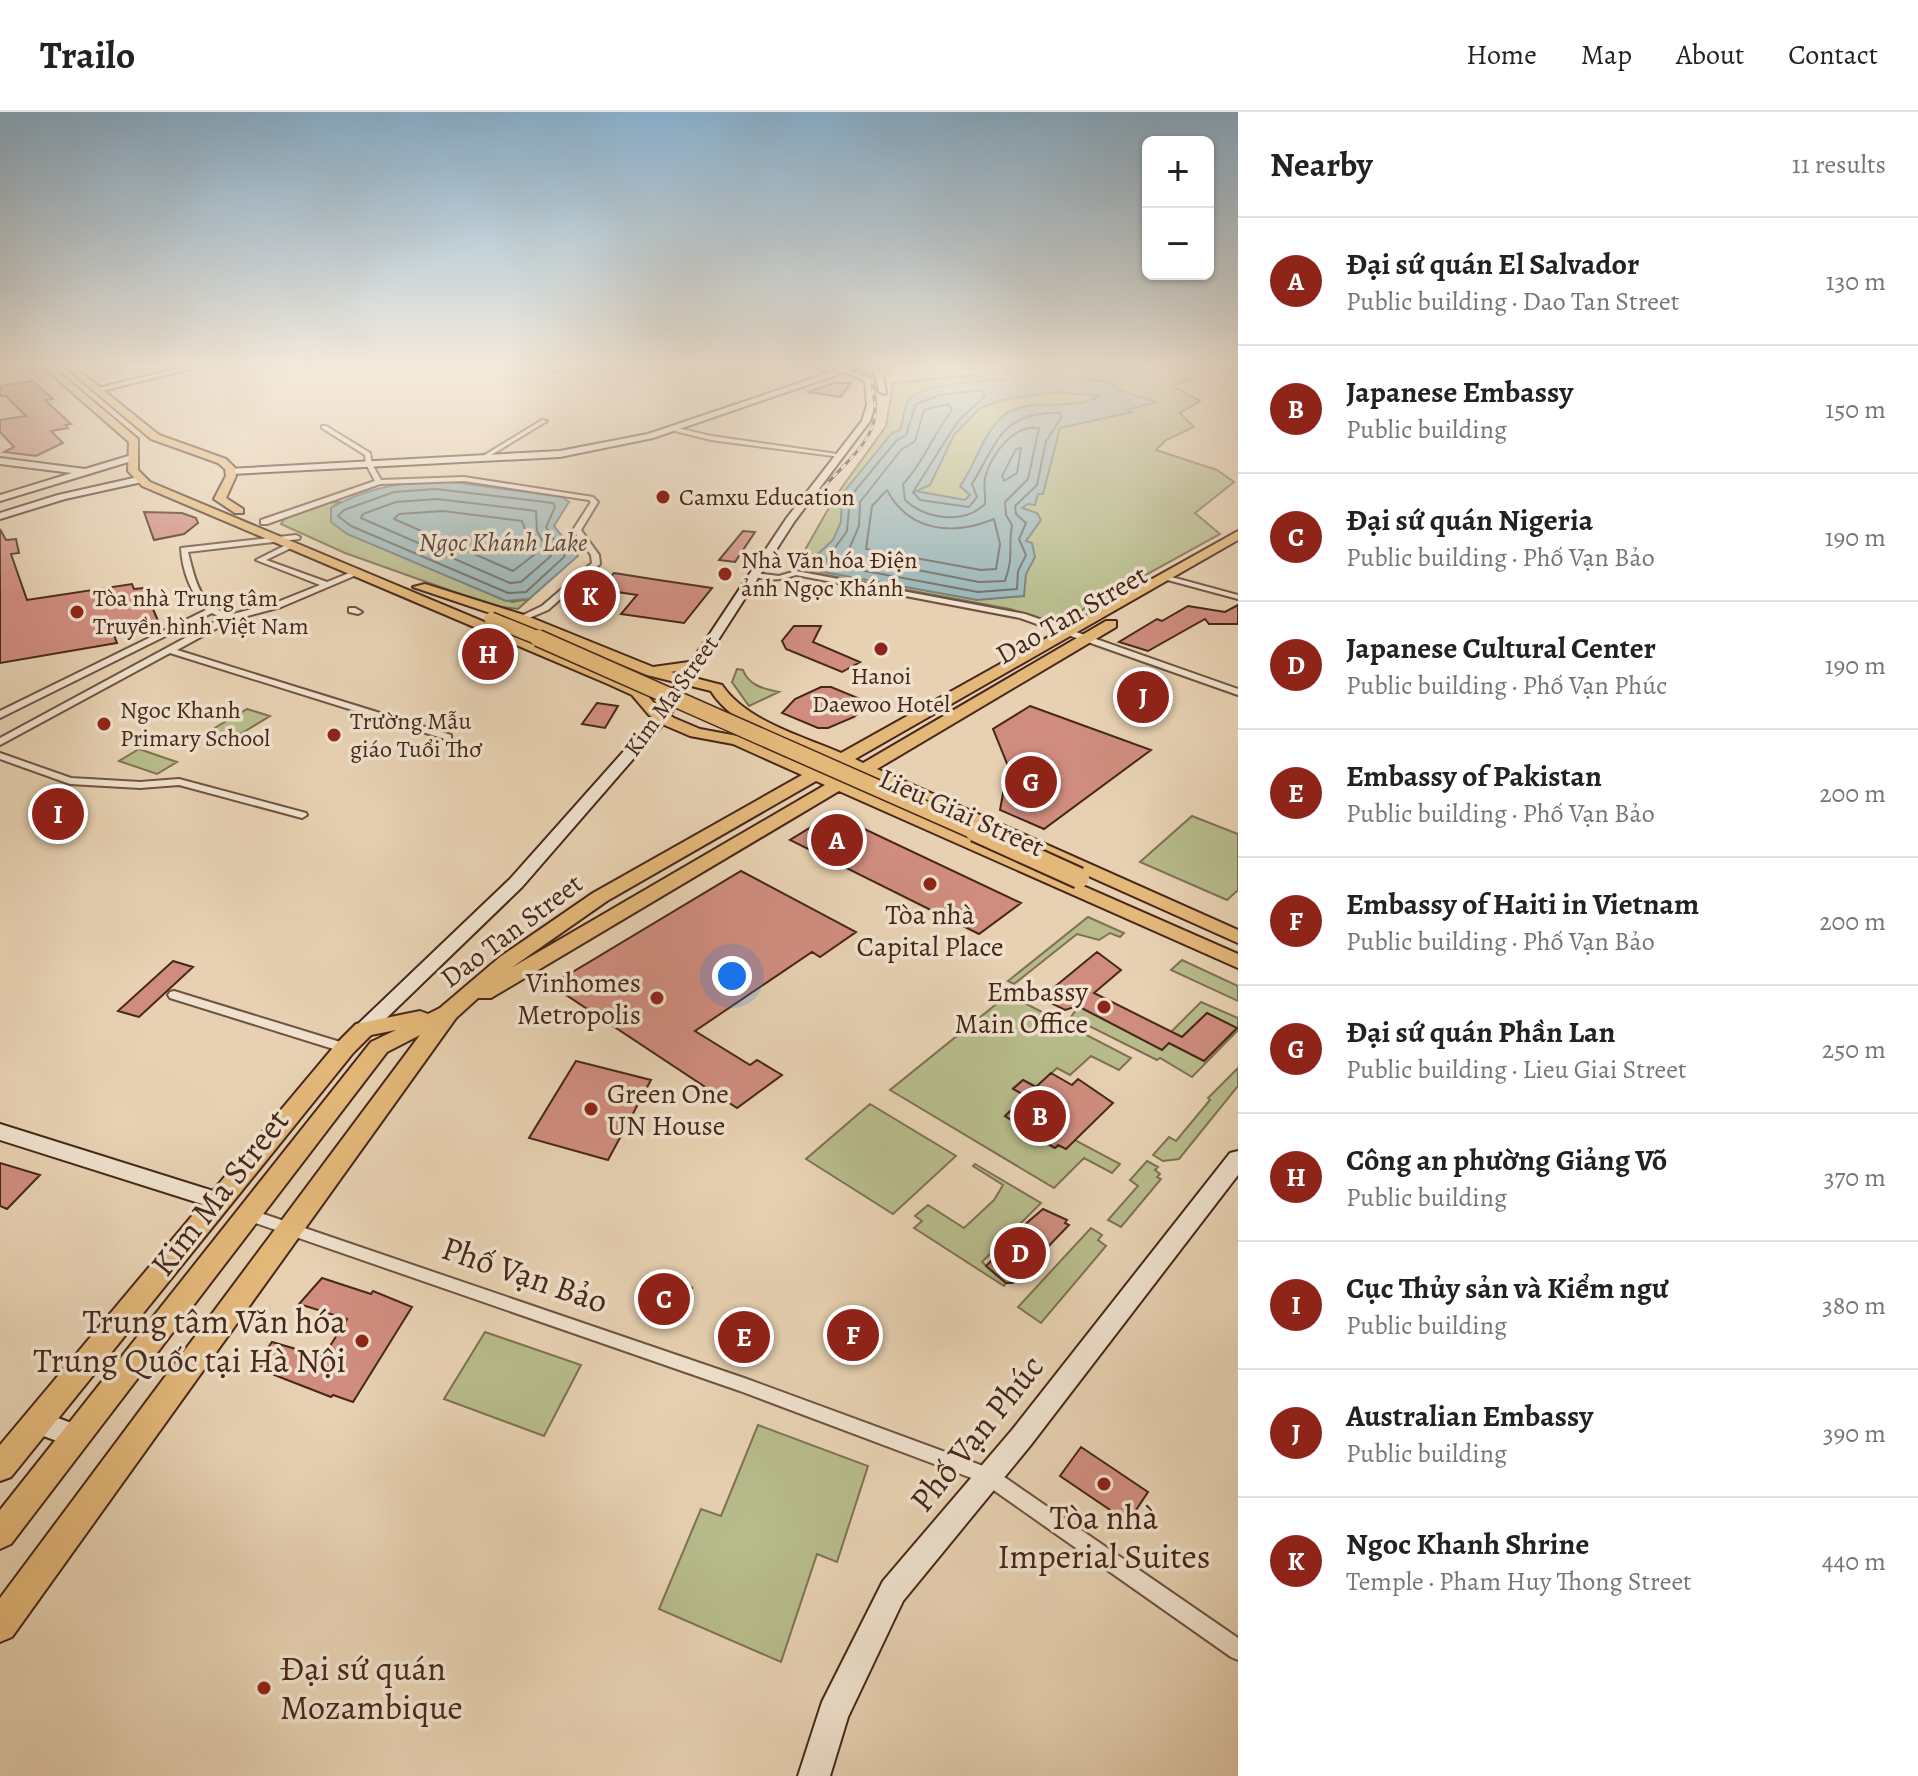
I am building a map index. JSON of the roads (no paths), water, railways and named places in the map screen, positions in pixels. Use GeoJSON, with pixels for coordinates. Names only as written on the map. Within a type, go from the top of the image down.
{"type":"FeatureCollection","features":[{"type":"Feature","properties":{"kind":"main road"},"geometry":{"type":"LineString","coordinates":[[132,443],[136,475]]}},
{"type":"Feature","properties":{"kind":"main road"},"geometry":{"type":"LineString","coordinates":[[172,443],[222,461],[231,471]]}},
{"type":"Feature","properties":{"kind":"main road"},"geometry":{"type":"LineString","coordinates":[[231,471],[551,456],[611,443]]}},
{"type":"Feature","properties":{"kind":"main road","name":"Kim Ma Street"},"geometry":{"type":"LineString","coordinates":[[0,1467],[345,1048],[516,883],[661,718],[808,495],[850,443]]}},
{"type":"Feature","properties":{"kind":"main road"},"geometry":{"type":"LineString","coordinates":[[0,498],[135,457]]}},
{"type":"Feature","properties":{"kind":"main road"},"geometry":{"type":"LineString","coordinates":[[0,461],[89,472]]}},
{"type":"Feature","properties":{"kind":"main road"},"geometry":{"type":"LineString","coordinates":[[223,504],[220,494],[231,471]]}},
{"type":"Feature","properties":{"kind":"main road"},"geometry":{"type":"LineString","coordinates":[[0,516],[136,475]]}},
{"type":"Feature","properties":{"kind":"main road"},"geometry":{"type":"LineString","coordinates":[[51,484],[136,475],[286,539],[443,595],[1141,906]]}},
{"type":"Feature","properties":{"kind":"main road"},"geometry":{"type":"LineString","coordinates":[[208,508],[223,504],[264,522],[286,539],[357,573],[637,692],[661,718],[694,732],[737,740],[808,779]]}},
{"type":"Feature","properties":{"kind":"main road","name":"Dao Tan Street"},"geometry":{"type":"LineString","coordinates":[[448,1013],[507,961],[600,897],[1238,535]]}},
{"type":"Feature","properties":{"kind":"main road","name":"Dao Tan Street"},"geometry":{"type":"LineString","coordinates":[[448,1013],[1238,549]]}},
{"type":"Feature","properties":{"kind":"main road","name":"Lieu Giai Street"},"geometry":{"type":"LineString","coordinates":[[443,595],[522,619],[652,672],[686,681],[699,681],[717,688],[726,703],[760,723],[1092,869],[1141,906],[1238,962]]}},
{"type":"Feature","properties":{"kind":"main road"},"geometry":{"type":"LineString","coordinates":[[427,603],[491,619]]}},
{"type":"Feature","properties":{"kind":"main road"},"geometry":{"type":"LineString","coordinates":[[1022,658],[1040,665]]}},
{"type":"Feature","properties":{"kind":"main road"},"geometry":{"type":"LineString","coordinates":[[652,672],[698,663]]}},
{"type":"Feature","properties":{"kind":"main road"},"geometry":{"type":"LineString","coordinates":[[613,681],[632,680],[639,672],[636,666]]}},
{"type":"Feature","properties":{"kind":"main road"},"geometry":{"type":"LineString","coordinates":[[737,740],[739,729],[760,723]]}},
{"type":"Feature","properties":{"kind":"main road"},"geometry":{"type":"LineString","coordinates":[[803,742],[869,744],[891,753],[903,786]]}},
{"type":"Feature","properties":{"kind":"main road","name":"Lieu Giai Street"},"geometry":{"type":"LineString","coordinates":[[808,779],[823,794],[886,808],[1073,892],[1141,906],[1238,937]]}},
{"type":"Feature","properties":{"kind":"main road"},"geometry":{"type":"LineString","coordinates":[[823,794],[843,802],[886,808]]}},
{"type":"Feature","properties":{"kind":"main road"},"geometry":{"type":"LineString","coordinates":[[912,820],[917,807],[940,802]]}},
{"type":"Feature","properties":{"kind":"main road","name":"Kim Ma Street"},"geometry":{"type":"LineString","coordinates":[[0,1534],[379,1047],[448,1013]]}},
{"type":"Feature","properties":{"kind":"main road"},"geometry":{"type":"LineString","coordinates":[[364,1029],[448,1013]]}},
{"type":"Feature","properties":{"kind":"main road"},"geometry":{"type":"LineString","coordinates":[[0,1625],[448,1013]]}},
{"type":"Feature","properties":{"kind":"main road"},"geometry":{"type":"LineString","coordinates":[[0,1132],[218,1201]]}},
{"type":"Feature","properties":{"kind":"main road","name":"Phố Vạn Phúc"},"geometry":{"type":"LineString","coordinates":[[814,1776],[833,1713],[893,1591],[988,1476],[1238,1159]]}},
{"type":"Feature","properties":{"kind":"main road"},"geometry":{"type":"LineString","coordinates":[[36,1422],[76,1436]]}},
{"type":"Feature","properties":{"kind":"street"},"geometry":{"type":"LineString","coordinates":[[350,443],[368,454],[369,464],[379,482]]}},
{"type":"Feature","properties":{"kind":"street"},"geometry":{"type":"LineString","coordinates":[[481,459],[508,443]]}},
{"type":"Feature","properties":{"kind":"street"},"geometry":{"type":"LineString","coordinates":[[747,443],[841,455]]}},
{"type":"Feature","properties":{"kind":"street"},"geometry":{"type":"LineString","coordinates":[[264,522],[379,482],[464,479],[591,498],[595,502],[577,530],[595,555],[596,564],[545,608],[522,619]]}},
{"type":"Feature","properties":{"kind":"street"},"geometry":{"type":"LineString","coordinates":[[229,618],[210,611],[195,594],[184,550],[286,539]]}},
{"type":"Feature","properties":{"kind":"street"},"geometry":{"type":"LineString","coordinates":[[286,539],[260,560],[327,585]]}},
{"type":"Feature","properties":{"kind":"street"},"geometry":{"type":"LineString","coordinates":[[0,742],[229,618],[269,609],[357,573]]}},
{"type":"Feature","properties":{"kind":"street"},"geometry":{"type":"LineString","coordinates":[[755,575],[779,578],[796,573],[1002,611],[1238,692]]}},
{"type":"Feature","properties":{"kind":"street"},"geometry":{"type":"LineString","coordinates":[[1167,577],[1238,597]]}},
{"type":"Feature","properties":{"kind":"street"},"geometry":{"type":"LineString","coordinates":[[0,715],[210,611]]}},
{"type":"Feature","properties":{"kind":"street"},"geometry":{"type":"LineString","coordinates":[[172,651],[448,737]]}},
{"type":"Feature","properties":{"kind":"street"},"geometry":{"type":"LineString","coordinates":[[0,756],[70,781],[140,785],[179,782],[302,815]]}},
{"type":"Feature","properties":{"kind":"street"},"geometry":{"type":"LineString","coordinates":[[174,995],[345,1048]]}},
{"type":"Feature","properties":{"kind":"street","name":"Phố Vạn Bảo"},"geometry":{"type":"LineString","coordinates":[[249,1215],[744,1385],[988,1476],[1030,1502],[1238,1650]]}},
{"type":"Feature","properties":{"kind":"water"},"geometry":{"type":"Polygon","coordinates":[[[884,443],[950,443],[930,485],[916,491],[965,500],[970,495],[960,486],[984,443],[1056,443],[1043,494],[1038,494],[1035,505],[1028,504],[1022,508],[1037,513],[1041,520],[1026,541],[1032,543],[1035,557],[1026,574],[1024,596],[977,600],[818,571],[806,565],[833,540],[841,522],[842,494],[884,443]]]}},
{"type":"Feature","properties":{"kind":"water","name":"Ngọc Khánh Lake"},"geometry":{"type":"Polygon","coordinates":[[[445,481],[562,497],[569,502],[554,526],[578,556],[529,599],[506,601],[347,534],[331,522],[331,508],[358,495],[401,484],[445,481]]]}},
{"type":"Feature","properties":{"kind":"railway"},"geometry":{"type":"LineString","coordinates":[[825,486],[864,443]]}},
{"type":"Feature","properties":{"kind":"place","name":"Camxu Education"},"geometry":{"type":"Point","coordinates":[663,497]}},
{"type":"Feature","properties":{"kind":"place","name":"Nhà Văn hóa Điện ảnh Ngọc Khánh"},"geometry":{"type":"Point","coordinates":[725,574]}},
{"type":"Feature","properties":{"kind":"place","name":"Ngoc Khanh Shrine"},"geometry":{"type":"Point","coordinates":[590,596]}},
{"type":"Feature","properties":{"kind":"place","name":"Tòa nhà Trung tâm Truyền hình Việt Nam"},"geometry":{"type":"Point","coordinates":[77,612]}},
{"type":"Feature","properties":{"kind":"place","name":"Hanoi Daewoo Hotel"},"geometry":{"type":"Point","coordinates":[881,649]}},
{"type":"Feature","properties":{"kind":"place","name":"Công an phường Giảng Võ"},"geometry":{"type":"Point","coordinates":[488,654]}},
{"type":"Feature","properties":{"kind":"place","name":"Australian Embassy"},"geometry":{"type":"Point","coordinates":[1143,697]}},
{"type":"Feature","properties":{"kind":"place","name":"Ngoc Khanh Primary School"},"geometry":{"type":"Point","coordinates":[104,724]}},
{"type":"Feature","properties":{"kind":"place","name":"Trường Mẫu giáo Tuổi Thơ"},"geometry":{"type":"Point","coordinates":[334,735]}},
{"type":"Feature","properties":{"kind":"place","name":"Đại sứ quán Phần Lan"},"geometry":{"type":"Point","coordinates":[1031,782]}},
{"type":"Feature","properties":{"kind":"place","name":"Cục Thủy sản và Kiểm ngư"},"geometry":{"type":"Point","coordinates":[58,814]}},
{"type":"Feature","properties":{"kind":"place","name":"Đại sứ quán El Salvador"},"geometry":{"type":"Point","coordinates":[837,840]}},
{"type":"Feature","properties":{"kind":"place","name":"Tòa nhà Capital Place"},"geometry":{"type":"Point","coordinates":[930,884]}},
{"type":"Feature","properties":{"kind":"place","name":"Vinhomes Metropolis"},"geometry":{"type":"Point","coordinates":[657,998]}},
{"type":"Feature","properties":{"kind":"place","name":"Embassy Main Office"},"geometry":{"type":"Point","coordinates":[1104,1007]}},
{"type":"Feature","properties":{"kind":"place","name":"Green One UN House"},"geometry":{"type":"Point","coordinates":[591,1109]}},
{"type":"Feature","properties":{"kind":"place","name":"Japanese Embassy"},"geometry":{"type":"Point","coordinates":[1040,1116]}},
{"type":"Feature","properties":{"kind":"place","name":"Japanese Cultural Center"},"geometry":{"type":"Point","coordinates":[1020,1253]}},
{"type":"Feature","properties":{"kind":"place","name":"Đại sứ quán Nigeria"},"geometry":{"type":"Point","coordinates":[664,1299]}},
{"type":"Feature","properties":{"kind":"place","name":"Embassy of Haiti in Vietnam"},"geometry":{"type":"Point","coordinates":[853,1335]}},
{"type":"Feature","properties":{"kind":"place","name":"Embassy of Pakistan"},"geometry":{"type":"Point","coordinates":[744,1337]}},
{"type":"Feature","properties":{"kind":"place","name":"Trung tâm Văn hóa Trung Quốc tại Hà Nội"},"geometry":{"type":"Point","coordinates":[362,1341]}},
{"type":"Feature","properties":{"kind":"place","name":"Tòa nhà Imperial Suites"},"geometry":{"type":"Point","coordinates":[1104,1484]}},
{"type":"Feature","properties":{"kind":"place","name":"Đại sứ quán Mozambique"},"geometry":{"type":"Point","coordinates":[264,1688]}}]}
